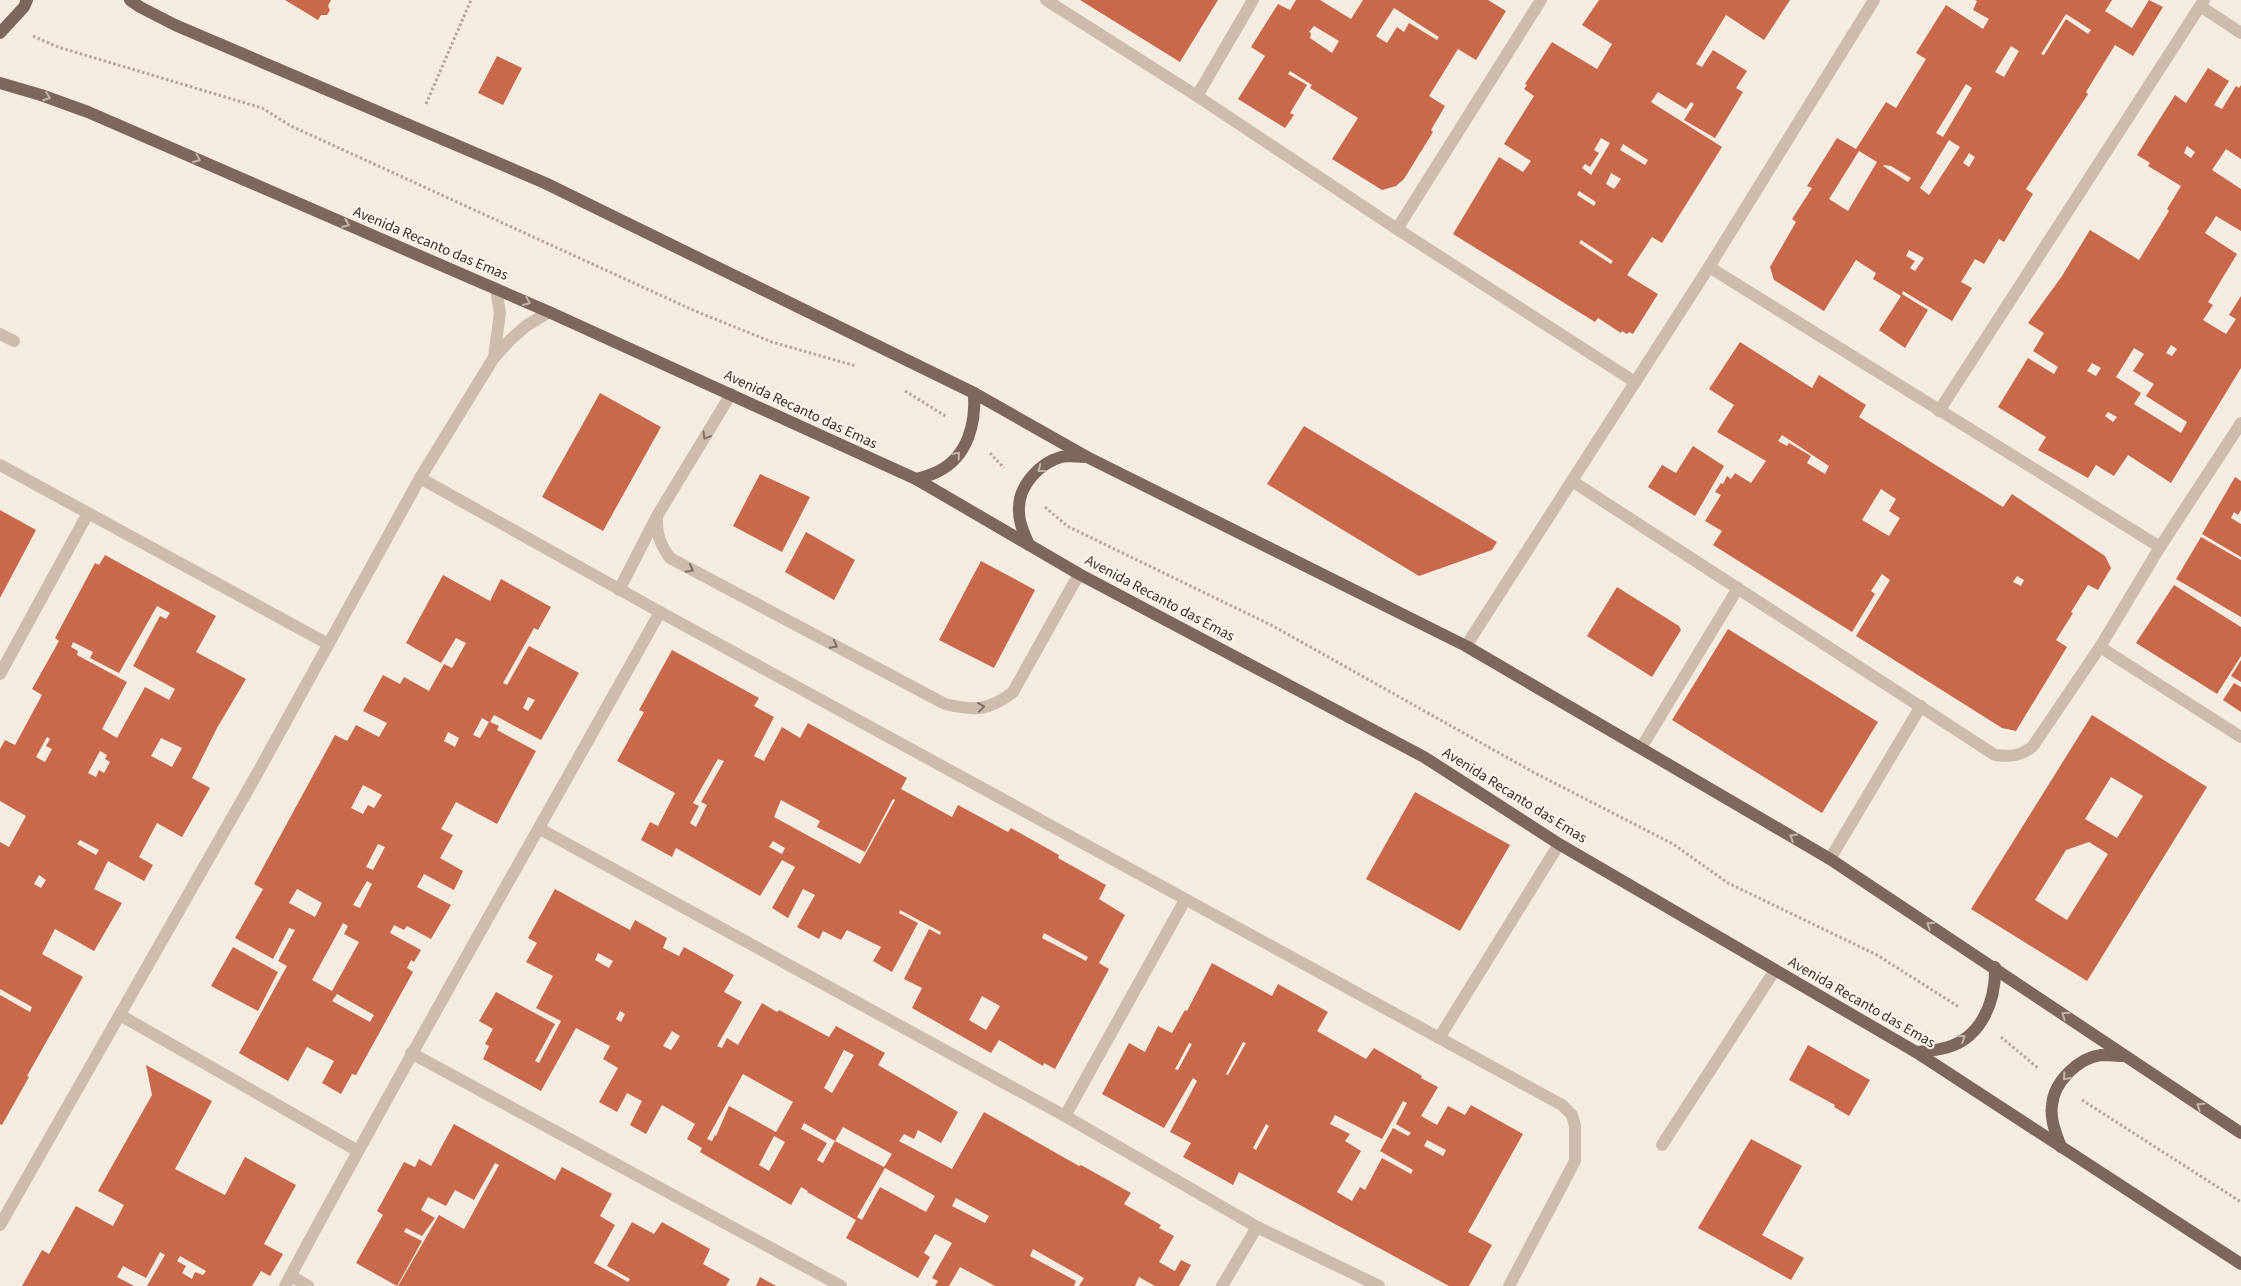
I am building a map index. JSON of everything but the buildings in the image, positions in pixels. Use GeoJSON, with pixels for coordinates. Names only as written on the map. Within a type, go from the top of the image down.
{"type":"FeatureCollection","features":[{"type":"Feature","properties":{"kind":"main road"},"geometry":{"type":"LineString","coordinates":[[4,29],[24,7],[27,0]]}},
{"type":"Feature","properties":{"kind":"main road"},"geometry":{"type":"LineString","coordinates":[[130,0],[175,25],[546,183],[974,393],[1087,457],[1466,646],[1830,858],[2241,1133]]}},
{"type":"Feature","properties":{"kind":"main road","name":"Avenida Recanto das Emas"},"geometry":{"type":"LineString","coordinates":[[0,83],[41,94],[88,112],[549,312],[916,480],[1079,574],[1424,757],[1559,844],[1916,1052],[2241,1264]]}},
{"type":"Feature","properties":{"kind":"main road"},"geometry":{"type":"LineString","coordinates":[[916,480],[940,471],[958,455],[971,433],[975,413],[974,393]]}},
{"type":"Feature","properties":{"kind":"main road"},"geometry":{"type":"LineString","coordinates":[[1029,545],[1021,527],[1018,507],[1024,488],[1039,468],[1046,464],[1062,457],[1087,457]]}},
{"type":"Feature","properties":{"kind":"main road"},"geometry":{"type":"LineString","coordinates":[[1916,1052],[1941,1049],[1964,1039],[1982,1021],[1991,1005],[1995,986],[1995,967]]}},
{"type":"Feature","properties":{"kind":"main road"},"geometry":{"type":"LineString","coordinates":[[2061,1147],[2053,1127],[2052,1105],[2059,1085],[2076,1066],[2100,1055],[2125,1056]]}},
{"type":"Feature","properties":{"kind":"street"},"geometry":{"type":"LineString","coordinates":[[1046,0],[1197,96],[1397,230],[1635,382]]}},
{"type":"Feature","properties":{"kind":"street"},"geometry":{"type":"LineString","coordinates":[[1197,96],[1253,0]]}},
{"type":"Feature","properties":{"kind":"street"},"geometry":{"type":"LineString","coordinates":[[1397,230],[1541,0]]}},
{"type":"Feature","properties":{"kind":"street"},"geometry":{"type":"LineString","coordinates":[[1466,646],[1708,268],[1874,0]]}},
{"type":"Feature","properties":{"kind":"street"},"geometry":{"type":"LineString","coordinates":[[1939,411],[2202,3],[2241,33]]}},
{"type":"Feature","properties":{"kind":"street"},"geometry":{"type":"LineString","coordinates":[[1708,268],[2160,547]]}},
{"type":"Feature","properties":{"kind":"street"},"geometry":{"type":"LineString","coordinates":[[493,359],[500,313],[496,289]]}},
{"type":"Feature","properties":{"kind":"street"},"geometry":{"type":"LineString","coordinates":[[0,1224],[120,1015],[420,478],[493,359],[526,326],[549,312]]}},
{"type":"Feature","properties":{"kind":"street"},"geometry":{"type":"LineString","coordinates":[[0,334],[14,341]]}},
{"type":"Feature","properties":{"kind":"street"},"geometry":{"type":"LineString","coordinates":[[619,590],[657,516],[731,394]]}},
{"type":"Feature","properties":{"kind":"street"},"geometry":{"type":"LineString","coordinates":[[1572,481],[1996,755],[2015,756],[2024,753],[2033,746],[2100,647],[2160,547],[2239,431]]}},
{"type":"Feature","properties":{"kind":"street"},"geometry":{"type":"LineString","coordinates":[[0,465],[87,515],[328,644]]}},
{"type":"Feature","properties":{"kind":"street"},"geometry":{"type":"LineString","coordinates":[[420,478],[619,590],[1562,1105],[1572,1115],[1575,1126],[1575,1161],[1509,1286]]}},
{"type":"Feature","properties":{"kind":"street"},"geometry":{"type":"LineString","coordinates":[[0,674],[87,515]]}},
{"type":"Feature","properties":{"kind":"street"},"geometry":{"type":"LineString","coordinates":[[657,516],[656,531],[661,545],[670,558],[945,704],[961,708],[981,709],[998,704],[1013,692],[1079,574]]}},
{"type":"Feature","properties":{"kind":"street"},"geometry":{"type":"LineString","coordinates":[[1641,748],[1738,588]]}},
{"type":"Feature","properties":{"kind":"street"},"geometry":{"type":"LineString","coordinates":[[308,1286],[288,1281],[411,1053],[540,829],[660,612]]}},
{"type":"Feature","properties":{"kind":"street"},"geometry":{"type":"LineString","coordinates":[[2100,647],[2241,737]]}},
{"type":"Feature","properties":{"kind":"street"},"geometry":{"type":"LineString","coordinates":[[1830,858],[1921,706]]}},
{"type":"Feature","properties":{"kind":"street"},"geometry":{"type":"LineString","coordinates":[[540,829],[1065,1116],[1257,1227],[1379,1286]]}},
{"type":"Feature","properties":{"kind":"street"},"geometry":{"type":"LineString","coordinates":[[1439,1038],[1559,844]]}},
{"type":"Feature","properties":{"kind":"street"},"geometry":{"type":"LineString","coordinates":[[1065,1116],[1185,900]]}},
{"type":"Feature","properties":{"kind":"street"},"geometry":{"type":"LineString","coordinates":[[1662,1145],[1775,970]]}},
{"type":"Feature","properties":{"kind":"street"},"geometry":{"type":"LineString","coordinates":[[120,1015],[358,1151]]}},
{"type":"Feature","properties":{"kind":"street"},"geometry":{"type":"LineString","coordinates":[[411,1053],[841,1286]]}},
{"type":"Feature","properties":{"kind":"street"},"geometry":{"type":"LineString","coordinates":[[1222,1286],[1257,1227]]}},
{"type":"Feature","properties":{"kind":"path"},"geometry":{"type":"LineString","coordinates":[[416,128],[471,0]]}},
{"type":"Feature","properties":{"kind":"path"},"geometry":{"type":"LineString","coordinates":[[4,29],[262,108],[291,126],[696,311],[772,342],[857,367]]}},
{"type":"Feature","properties":{"kind":"path"},"geometry":{"type":"LineString","coordinates":[[900,387],[971,433],[1024,488],[1067,526],[1273,626],[1533,772],[1673,844],[1728,883],[1877,954],[1982,1021],[2059,1085],[2241,1202]]}}]}
